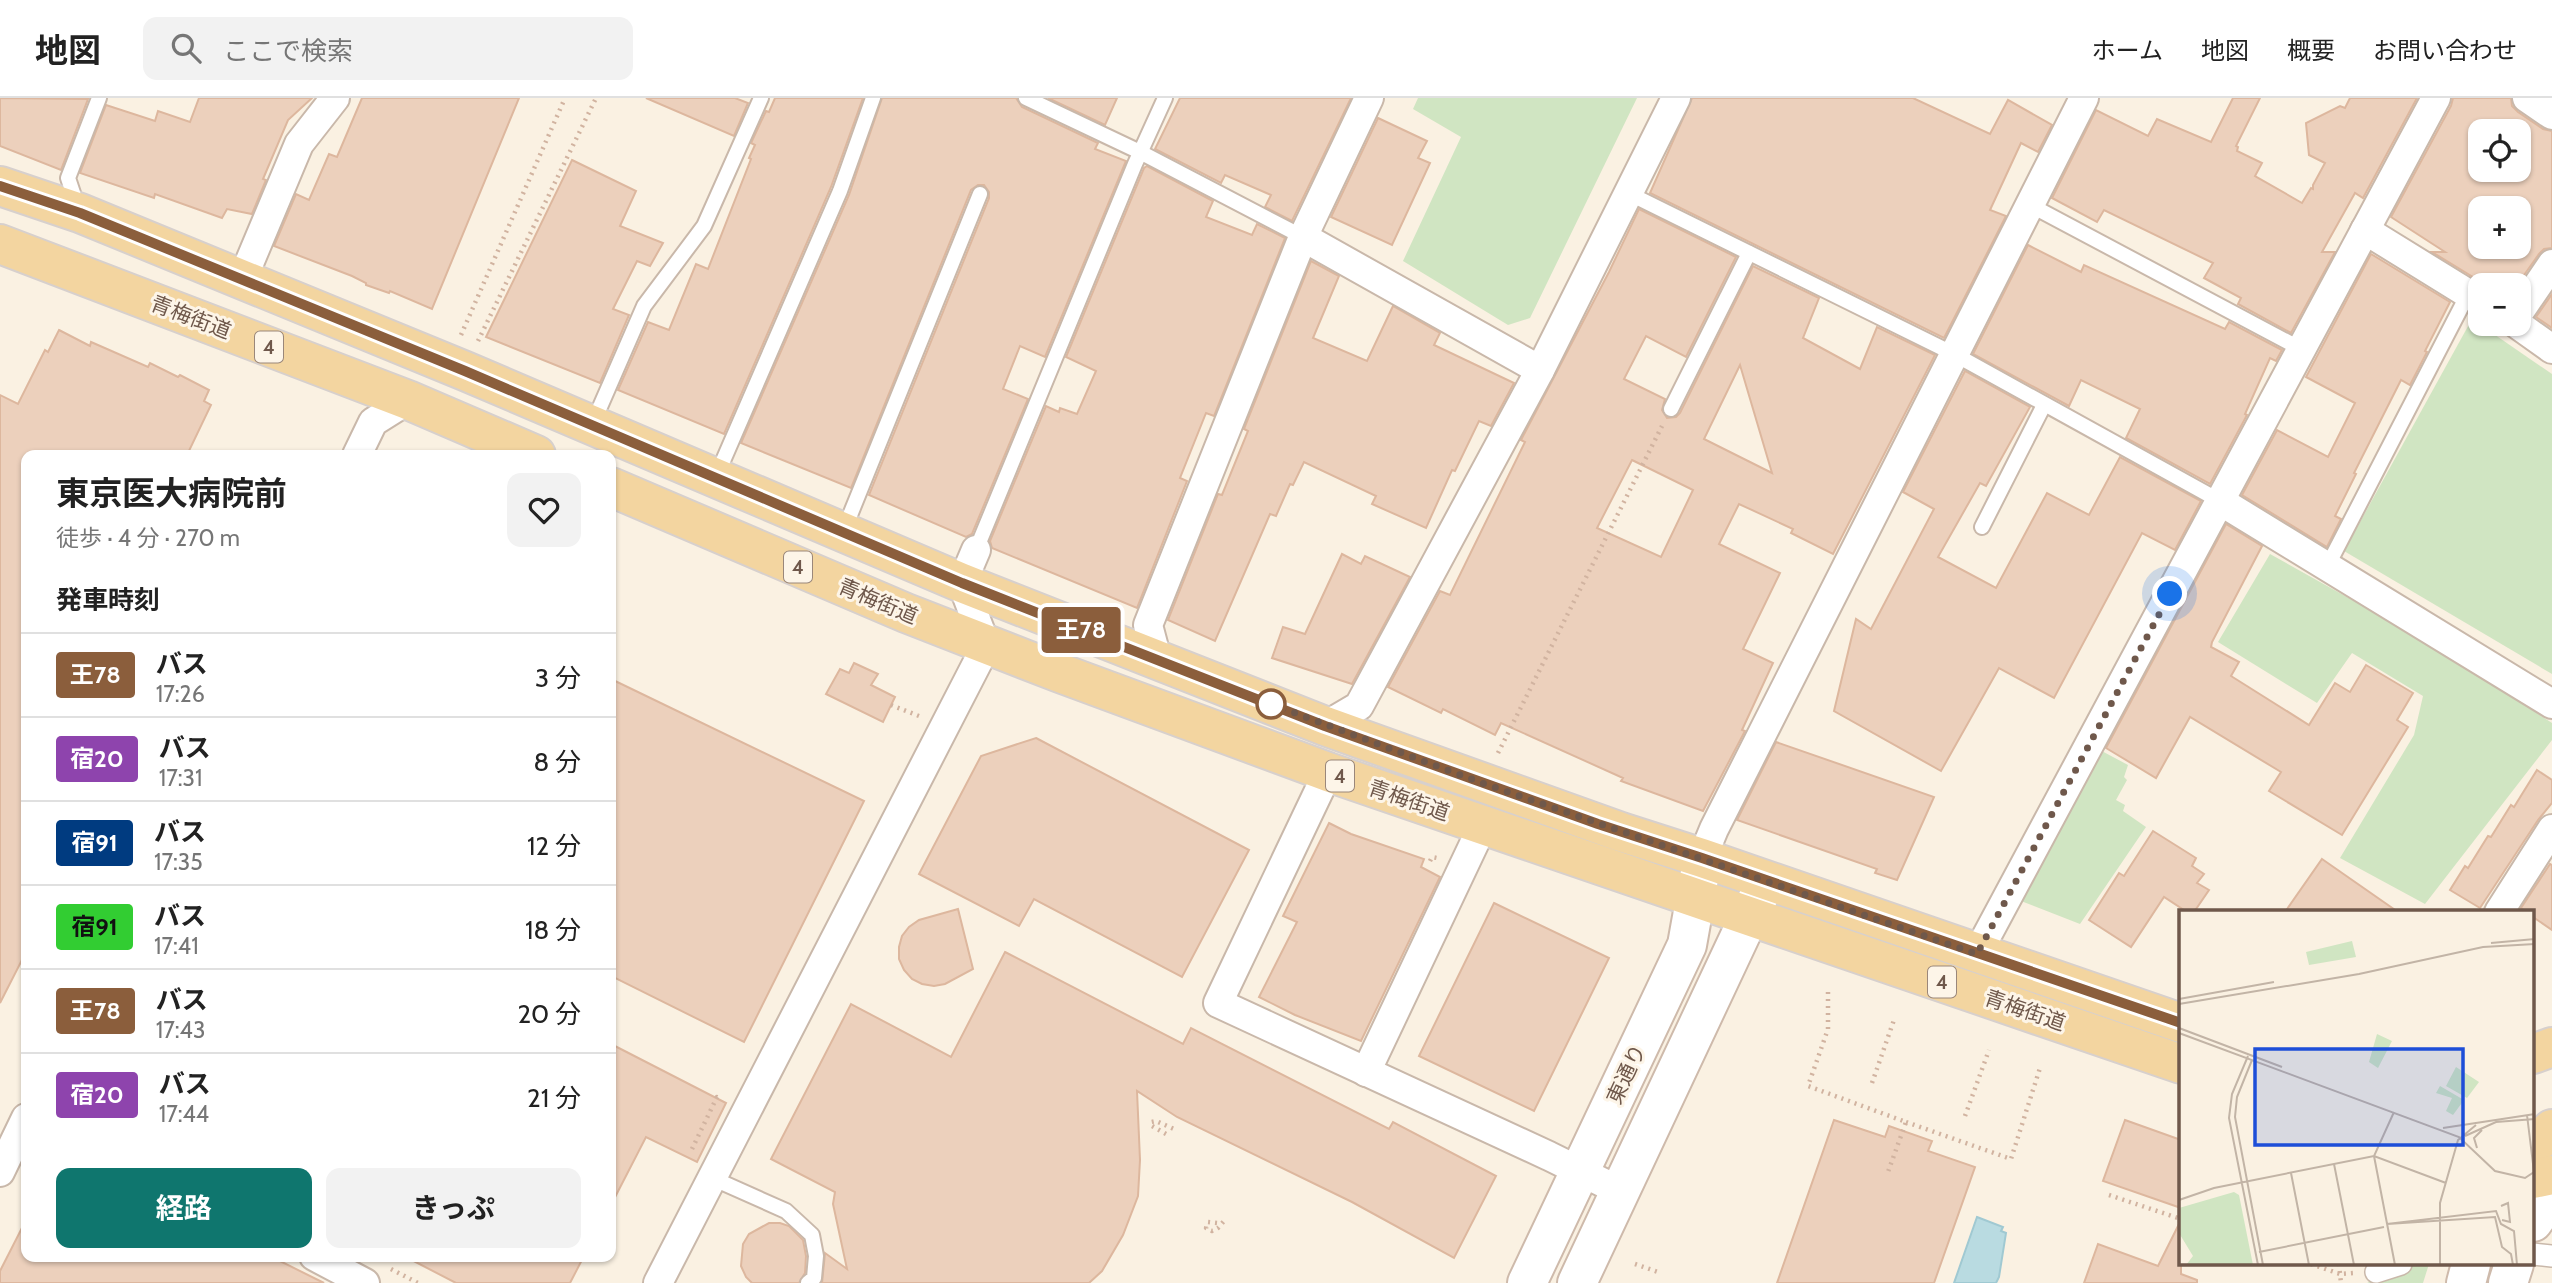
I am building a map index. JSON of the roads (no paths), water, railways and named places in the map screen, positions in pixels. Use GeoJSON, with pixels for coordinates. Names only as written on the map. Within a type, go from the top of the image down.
{"type":"FeatureCollection","features":[{"type":"Feature","properties":{"kind":"main road","name":"青梅街道"},"geometry":{"type":"LineString","coordinates":[[0,186],[80,213],[242,280],[462,354],[593,425],[843,531],[969,567],[1157,659],[1325,726],[1482,783],[1708,844],[1766,880],[2179,1022]]}},
{"type":"Feature","properties":{"kind":"main road","name":"青梅街道"},"geometry":{"type":"LineString","coordinates":[[0,244],[408,400],[524,450]]}},
{"type":"Feature","properties":{"kind":"main road","name":"青梅街道"},"geometry":{"type":"LineString","coordinates":[[616,489],[986,646],[1328,772],[2179,1063]]}},
{"type":"Feature","properties":{"kind":"main road","name":"東通り"},"geometry":{"type":"LineString","coordinates":[[1527,1283],[1687,945],[1708,844]]}},
{"type":"Feature","properties":{"kind":"main road","name":"東通り"},"geometry":{"type":"LineString","coordinates":[[1577,1283],[1766,880]]}},
{"type":"Feature","properties":{"kind":"main road"},"geometry":{"type":"LineString","coordinates":[[2534,1054],[2552,1046]]}},
{"type":"Feature","properties":{"kind":"main road"},"geometry":{"type":"LineString","coordinates":[[2534,1147],[2552,1129]]}},
{"type":"Feature","properties":{"kind":"main road"},"geometry":{"type":"LineString","coordinates":[[2534,1149],[2552,1158]]}},
{"type":"Feature","properties":{"kind":"main road"},"geometry":{"type":"LineString","coordinates":[[2466,1283],[2470,1266]]}},
{"type":"Feature","properties":{"kind":"main road"},"geometry":{"type":"LineString","coordinates":[[2508,1283],[2513,1266]]}},
{"type":"Feature","properties":{"kind":"street"},"geometry":{"type":"LineString","coordinates":[[242,280],[299,144],[335,98]]}},
{"type":"Feature","properties":{"kind":"street"},"geometry":{"type":"LineString","coordinates":[[1157,659],[1148,625],[1303,237],[1369,98]]}},
{"type":"Feature","properties":{"kind":"street"},"geometry":{"type":"LineString","coordinates":[[1325,726],[1359,706],[1539,370],[1676,98]]}},
{"type":"Feature","properties":{"kind":"street"},"geometry":{"type":"LineString","coordinates":[[1708,844],[2084,98]]}},
{"type":"Feature","properties":{"kind":"street"},"geometry":{"type":"LineString","coordinates":[[1977,954],[2436,98]]}},
{"type":"Feature","properties":{"kind":"street"},"geometry":{"type":"LineString","coordinates":[[2527,98],[2552,115]]}},
{"type":"Feature","properties":{"kind":"street"},"geometry":{"type":"LineString","coordinates":[[2365,230],[2468,293]]}},
{"type":"Feature","properties":{"kind":"street"},"geometry":{"type":"LineString","coordinates":[[1303,237],[1539,370]]}},
{"type":"Feature","properties":{"kind":"street"},"geometry":{"type":"LineString","coordinates":[[2531,295],[2552,264]]}},
{"type":"Feature","properties":{"kind":"street"},"geometry":{"type":"LineString","coordinates":[[2531,334],[2552,349]]}},
{"type":"Feature","properties":{"kind":"street"},"geometry":{"type":"LineString","coordinates":[[359,450],[373,422],[408,400]]}},
{"type":"Feature","properties":{"kind":"street"},"geometry":{"type":"LineString","coordinates":[[2220,501],[2552,704]]}},
{"type":"Feature","properties":{"kind":"street"},"geometry":{"type":"LineString","coordinates":[[658,1283],[986,646],[969,567]]}},
{"type":"Feature","properties":{"kind":"street"},"geometry":{"type":"LineString","coordinates":[[1328,772],[1218,1003],[1620,1191]]}},
{"type":"Feature","properties":{"kind":"street"},"geometry":{"type":"LineString","coordinates":[[1366,1072],[1483,825]]}},
{"type":"Feature","properties":{"kind":"street"},"geometry":{"type":"LineString","coordinates":[[2500,910],[2552,829]]}},
{"type":"Feature","properties":{"kind":"street"},"geometry":{"type":"LineString","coordinates":[[1708,844],[1715,842],[1725,857],[1819,900]]}},
{"type":"Feature","properties":{"kind":"street"},"geometry":{"type":"LineString","coordinates":[[0,1172],[21,1128]]}},
{"type":"Feature","properties":{"kind":"street"},"geometry":{"type":"LineString","coordinates":[[2534,1254],[2552,1256]]}},
{"type":"Feature","properties":{"kind":"street"},"geometry":{"type":"LineString","coordinates":[[325,1262],[365,1283]]}},
{"type":"Feature","properties":{"kind":"street"},"geometry":{"type":"LineString","coordinates":[[2376,1272],[2395,1266]]}},
{"type":"Feature","properties":{"kind":"lane"},"geometry":{"type":"LineString","coordinates":[[80,213],[68,178],[99,98]]}},
{"type":"Feature","properties":{"kind":"lane"},"geometry":{"type":"LineString","coordinates":[[593,425],[644,306],[704,226],[761,98]]}},
{"type":"Feature","properties":{"kind":"lane"},"geometry":{"type":"LineString","coordinates":[[716,477],[840,191],[873,98]]}},
{"type":"Feature","properties":{"kind":"lane"},"geometry":{"type":"LineString","coordinates":[[1026,98],[1140,152],[1303,237]]}},
{"type":"Feature","properties":{"kind":"lane"},"geometry":{"type":"LineString","coordinates":[[969,567],[1140,152],[1165,98]]}},
{"type":"Feature","properties":{"kind":"lane"},"geometry":{"type":"LineString","coordinates":[[1628,193],[1954,354],[2220,501]]}},
{"type":"Feature","properties":{"kind":"lane"},"geometry":{"type":"LineString","coordinates":[[843,531],[980,194]]}},
{"type":"Feature","properties":{"kind":"lane"},"geometry":{"type":"LineString","coordinates":[[2030,205],[2301,349]]}},
{"type":"Feature","properties":{"kind":"lane"},"geometry":{"type":"LineString","coordinates":[[1671,410],[1749,253]]}},
{"type":"Feature","properties":{"kind":"lane"},"geometry":{"type":"LineString","coordinates":[[2328,565],[2468,308]]}},
{"type":"Feature","properties":{"kind":"lane"},"geometry":{"type":"LineString","coordinates":[[1982,527],[2044,405]]}},
{"type":"Feature","properties":{"kind":"lane"},"geometry":{"type":"LineString","coordinates":[[712,1178],[786,1211],[812,1235],[816,1256],[814,1278],[808,1283]]}},
{"type":"Feature","properties":{"kind":"water"},"geometry":{"type":"Polygon","coordinates":[[[1977,1217],[2003,1227],[2001,1231],[2006,1233],[1999,1277],[1996,1283],[1954,1283],[1977,1217]]]}}]}
